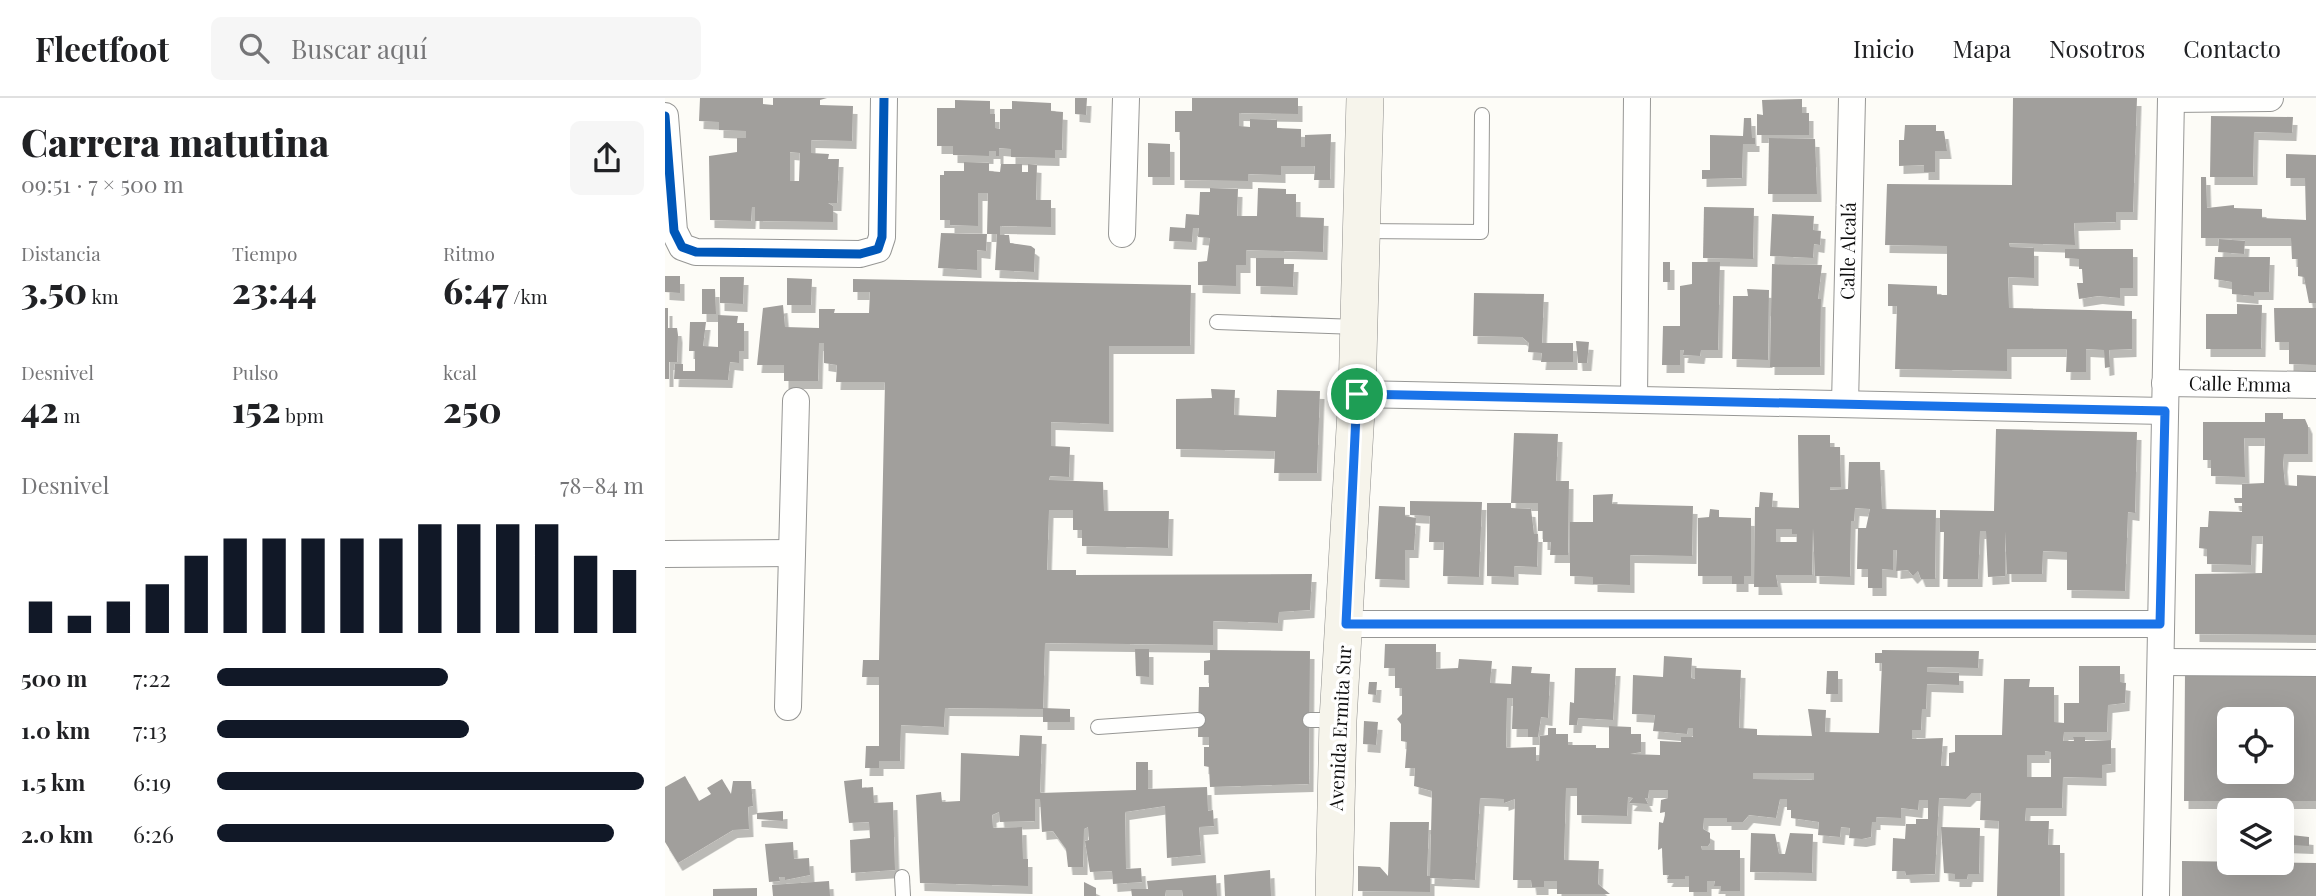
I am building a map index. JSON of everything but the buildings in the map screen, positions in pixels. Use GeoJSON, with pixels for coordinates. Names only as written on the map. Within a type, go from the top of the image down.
{"type":"FeatureCollection","features":[{"type":"Feature","properties":{"kind":"main road","name":"Avenida Ermita Sur"},"geometry":{"type":"LineString","coordinates":[[1334,896],[1324,720],[1346,624],[1357,394],[1365,98]]}},
{"type":"Feature","properties":{"kind":"street"},"geometry":{"type":"LineString","coordinates":[[665,116],[674,231],[682,247],[696,252],[860,254],[877,249],[882,237],[884,98]]}},
{"type":"Feature","properties":{"kind":"street"},"geometry":{"type":"LineString","coordinates":[[1122,234],[1126,98]]}},
{"type":"Feature","properties":{"kind":"street"},"geometry":{"type":"LineString","coordinates":[[1634,399],[1637,98]]}},
{"type":"Feature","properties":{"kind":"street","name":"Calle Alcalá"},"geometry":{"type":"LineString","coordinates":[[1845,404],[1852,98]]}},
{"type":"Feature","properties":{"kind":"street"},"geometry":{"type":"LineString","coordinates":[[2156,896],[2171,99],[2270,98]]}},
{"type":"Feature","properties":{"kind":"street","name":"Calle Emma"},"geometry":{"type":"LineString","coordinates":[[2165,383],[2316,385]]}},
{"type":"Feature","properties":{"kind":"street"},"geometry":{"type":"LineString","coordinates":[[1357,394],[2165,411]]}},
{"type":"Feature","properties":{"kind":"street"},"geometry":{"type":"LineString","coordinates":[[788,707],[796,401]]}},
{"type":"Feature","properties":{"kind":"street"},"geometry":{"type":"LineString","coordinates":[[665,554],[792,553]]}},
{"type":"Feature","properties":{"kind":"street"},"geometry":{"type":"LineString","coordinates":[[1346,624],[2160,624]]}},
{"type":"Feature","properties":{"kind":"street"},"geometry":{"type":"LineString","coordinates":[[2161,662],[2316,663]]}},
{"type":"Feature","properties":{"kind":"lane"},"geometry":{"type":"LineString","coordinates":[[1362,231],[1481,232],[1482,115]]}},
{"type":"Feature","properties":{"kind":"lane"},"geometry":{"type":"LineString","coordinates":[[1217,321],[1359,327]]}},
{"type":"Feature","properties":{"kind":"lane"},"geometry":{"type":"LineString","coordinates":[[1098,727],[1198,720]]}},
{"type":"Feature","properties":{"kind":"lane"},"geometry":{"type":"LineString","coordinates":[[902,877],[903,896]]}},
{"type":"Feature","properties":{"kind":"cycle path"},"geometry":{"type":"LineString","coordinates":[[665,116],[674,231],[682,247],[696,252],[860,254],[878,249],[882,237],[884,98]]}},
{"type":"Feature","properties":{"kind":"cycle path"},"geometry":{"type":"LineString","coordinates":[[1357,394],[2165,411]]}},
{"type":"Feature","properties":{"kind":"cycle path"},"geometry":{"type":"LineString","coordinates":[[1346,624],[2160,624]]}},
{"type":"Feature","properties":{"kind":"route"},"geometry":{"type":"LineString","coordinates":[[1357,394],[2165,411],[2160,624],[1346,624],[1357,394]]}}]}
